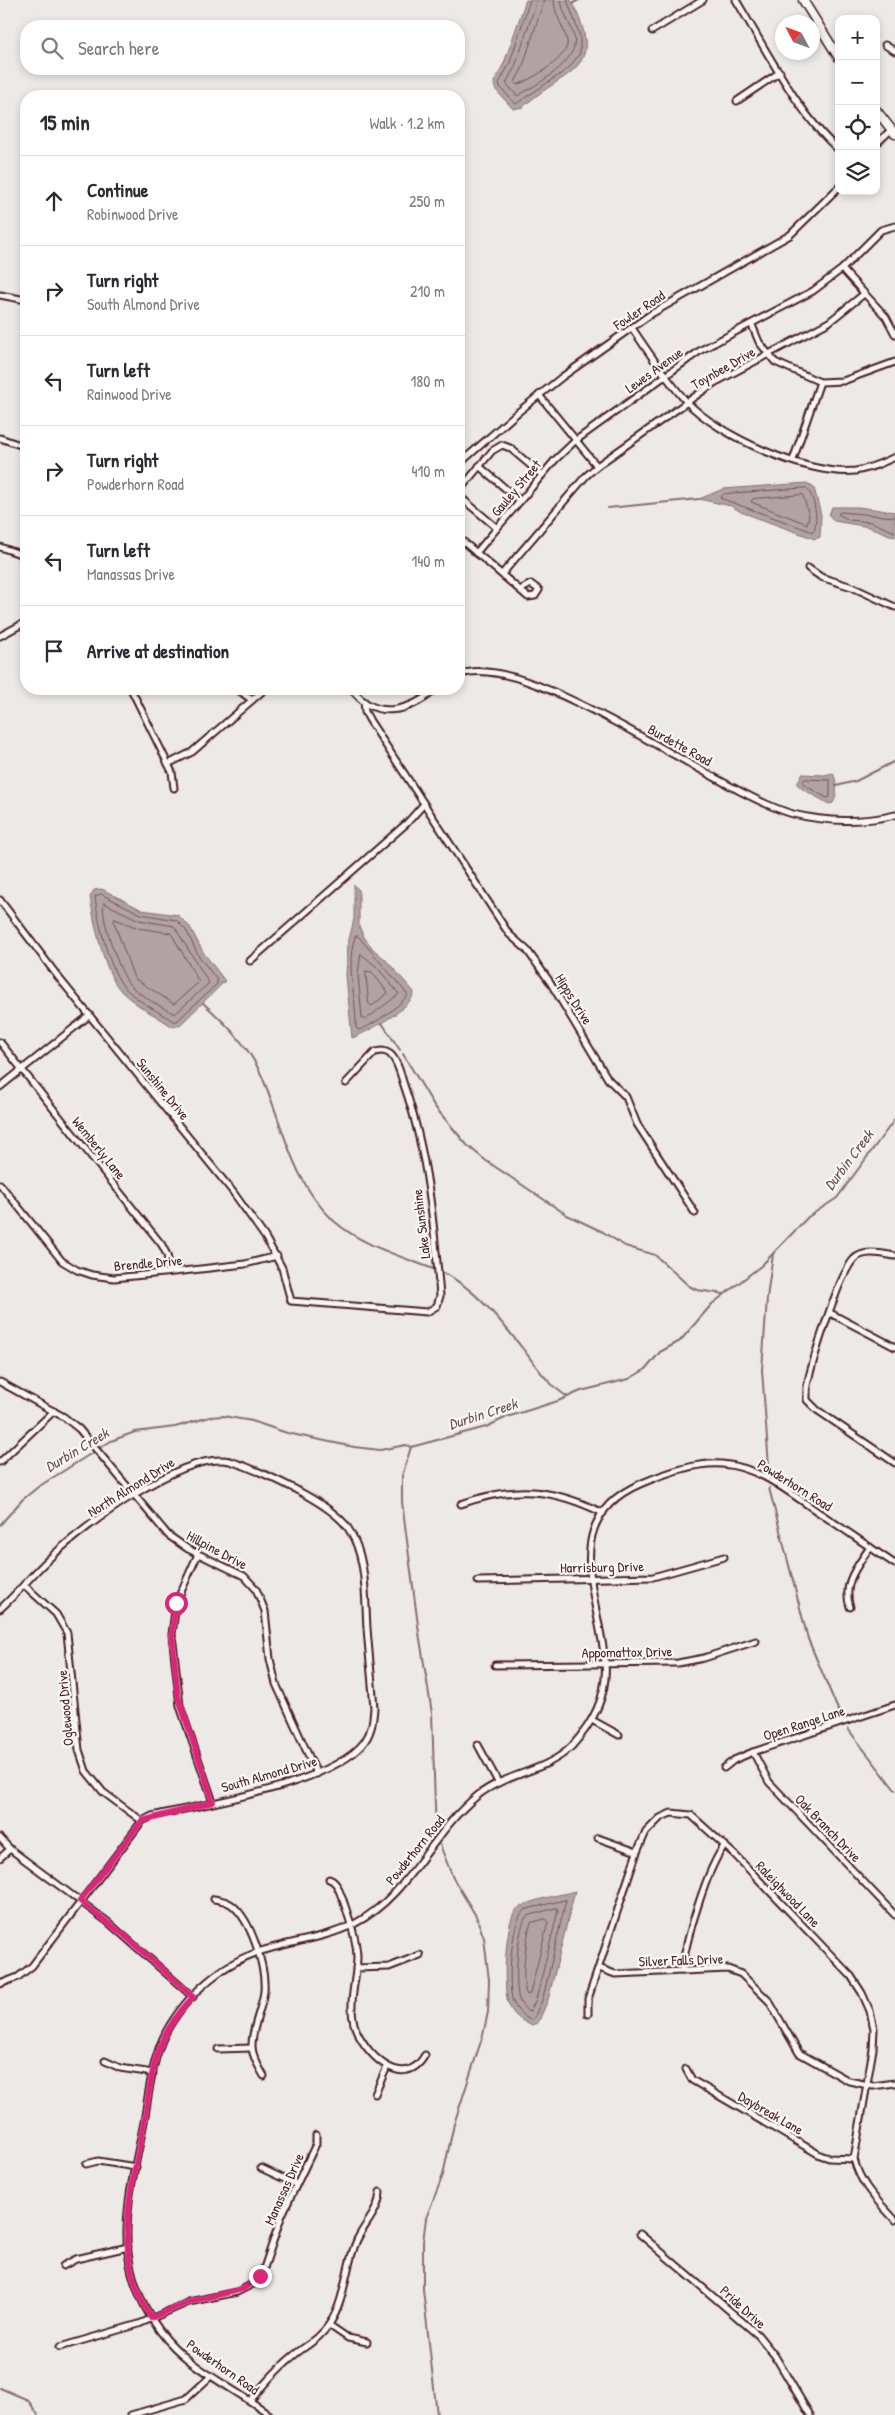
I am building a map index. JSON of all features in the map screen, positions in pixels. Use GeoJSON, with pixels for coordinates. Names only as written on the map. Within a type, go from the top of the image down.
{"type":"FeatureCollection","features":[{"type":"Feature","properties":{"kind":"street"},"geometry":{"type":"LineString","coordinates":[[652,31],[703,0]]}},
{"type":"Feature","properties":{"kind":"street"},"geometry":{"type":"LineString","coordinates":[[736,0],[780,72],[824,138],[835,147]]}},
{"type":"Feature","properties":{"kind":"street"},"geometry":{"type":"LineString","coordinates":[[803,0],[835,52]]}},
{"type":"Feature","properties":{"kind":"street"},"geometry":{"type":"LineString","coordinates":[[885,45],[895,51]]}},
{"type":"Feature","properties":{"kind":"street"},"geometry":{"type":"LineString","coordinates":[[737,101],[780,72]]}},
{"type":"Feature","properties":{"kind":"street"},"geometry":{"type":"LineString","coordinates":[[880,115],[893,132],[880,141]]}},
{"type":"Feature","properties":{"kind":"street","name":"Fowler Road"},"geometry":{"type":"LineString","coordinates":[[465,459],[539,395],[666,304],[777,244],[807,221],[835,191]]}},
{"type":"Feature","properties":{"kind":"street"},"geometry":{"type":"LineString","coordinates":[[895,221],[895,226]]}},
{"type":"Feature","properties":{"kind":"street","name":"Lewes Avenue"},"geometry":{"type":"LineString","coordinates":[[574,441],[702,350],[813,291],[842,269],[881,230],[895,226]]}},
{"type":"Feature","properties":{"kind":"street"},"geometry":{"type":"LineString","coordinates":[[842,269],[891,324],[895,334]]}},
{"type":"Feature","properties":{"kind":"street","name":"Toynbee Drive"},"geometry":{"type":"LineString","coordinates":[[502,574],[584,477],[597,466],[714,383],[829,322],[864,294]]}},
{"type":"Feature","properties":{"kind":"street"},"geometry":{"type":"LineString","coordinates":[[0,295],[20,299]]}},
{"type":"Feature","properties":{"kind":"street"},"geometry":{"type":"LineString","coordinates":[[752,325],[758,342],[768,355],[787,369],[820,382],[842,381],[895,362]]}},
{"type":"Feature","properties":{"kind":"street"},"geometry":{"type":"LineString","coordinates":[[632,328],[665,376],[687,403],[708,420],[739,439],[792,460],[827,471],[868,468],[895,457]]}},
{"type":"Feature","properties":{"kind":"street"},"geometry":{"type":"LineString","coordinates":[[792,460],[820,382]]}},
{"type":"Feature","properties":{"kind":"street"},"geometry":{"type":"LineString","coordinates":[[539,395],[574,441],[597,466]]}},
{"type":"Feature","properties":{"kind":"street"},"geometry":{"type":"LineString","coordinates":[[0,438],[20,445]]}},
{"type":"Feature","properties":{"kind":"street","name":"Gauley Street"},"geometry":{"type":"LineString","coordinates":[[476,553],[542,475],[574,441]]}},
{"type":"Feature","properties":{"kind":"street"},"geometry":{"type":"LineString","coordinates":[[465,484],[498,446],[505,444],[542,475]]}},
{"type":"Feature","properties":{"kind":"street"},"geometry":{"type":"LineString","coordinates":[[479,466],[520,501]]}},
{"type":"Feature","properties":{"kind":"street"},"geometry":{"type":"LineString","coordinates":[[465,501],[497,528]]}},
{"type":"Feature","properties":{"kind":"street"},"geometry":{"type":"LineString","coordinates":[[465,543],[520,590]]}},
{"type":"Feature","properties":{"kind":"street"},"geometry":{"type":"LineString","coordinates":[[0,547],[20,554]]}},
{"type":"Feature","properties":{"kind":"street"},"geometry":{"type":"LineString","coordinates":[[808,568],[821,577],[852,587],[895,607]]}},
{"type":"Feature","properties":{"kind":"street"},"geometry":{"type":"LineString","coordinates":[[0,636],[20,625]]}},
{"type":"Feature","properties":{"kind":"street","name":"Burdette Road"},"geometry":{"type":"LineString","coordinates":[[465,673],[472,671],[490,671],[546,688],[586,707],[743,793],[779,809],[806,816],[838,820],[871,819],[895,815]]}},
{"type":"Feature","properties":{"kind":"street"},"geometry":{"type":"LineString","coordinates":[[133,695],[174,777],[174,788]]}},
{"type":"Feature","properties":{"kind":"street"},"geometry":{"type":"LineString","coordinates":[[245,695],[252,700]]}},
{"type":"Feature","properties":{"kind":"street"},"geometry":{"type":"LineString","coordinates":[[168,764],[192,752],[258,695]]}},
{"type":"Feature","properties":{"kind":"street"},"geometry":{"type":"LineString","coordinates":[[358,695],[378,709],[401,709],[414,705],[428,695]]}},
{"type":"Feature","properties":{"kind":"street","name":"Hipps Drive"},"geometry":{"type":"LineString","coordinates":[[364,701],[370,721],[509,934],[527,950],[550,982],[608,1079],[626,1097],[637,1124],[695,1213]]}},
{"type":"Feature","properties":{"kind":"street"},"geometry":{"type":"LineString","coordinates":[[250,961],[407,823],[424,804]]}},
{"type":"Feature","properties":{"kind":"street","name":"Sunshine Drive"},"geometry":{"type":"LineString","coordinates":[[0,900],[228,1186],[277,1256],[291,1301]]}},
{"type":"Feature","properties":{"kind":"street"},"geometry":{"type":"LineString","coordinates":[[0,1087],[90,1015]]}},
{"type":"Feature","properties":{"kind":"street","name":"Wemberly Lane"},"geometry":{"type":"LineString","coordinates":[[0,1042],[162,1245],[167,1255],[170,1272]]}},
{"type":"Feature","properties":{"kind":"street","name":"Lake Sunshine"},"geometry":{"type":"LineString","coordinates":[[291,1301],[419,1312],[432,1311],[439,1301],[433,1218],[420,1144],[412,1110],[394,1059],[386,1052],[376,1052],[346,1083]]}},
{"type":"Feature","properties":{"kind":"street","name":"Brendle Drive"},"geometry":{"type":"LineString","coordinates":[[0,1184],[57,1255],[77,1270],[105,1278],[245,1264],[277,1256]]}},
{"type":"Feature","properties":{"kind":"street"},"geometry":{"type":"LineString","coordinates":[[895,1256],[878,1253],[865,1254],[855,1258],[843,1276],[811,1367],[807,1385],[807,1400],[832,1422],[895,1463]]}},
{"type":"Feature","properties":{"kind":"street"},"geometry":{"type":"LineString","coordinates":[[830,1313],[895,1347]]}},
{"type":"Feature","properties":{"kind":"street","name":"Hillpine Drive"},"geometry":{"type":"LineString","coordinates":[[0,1382],[54,1411],[79,1429],[168,1535],[198,1554],[244,1576],[260,1597],[265,1611],[270,1659],[276,1684],[317,1774]]}},
{"type":"Feature","properties":{"kind":"street"},"geometry":{"type":"LineString","coordinates":[[0,1462],[54,1411]]}},
{"type":"Feature","properties":{"kind":"street","name":"North Almond Drive"},"geometry":{"type":"LineString","coordinates":[[0,1609],[72,1539],[135,1496],[163,1478],[189,1465],[208,1460],[224,1460],[278,1482],[315,1500],[334,1513],[349,1529],[361,1563],[371,1674]]}},
{"type":"Feature","properties":{"kind":"street","name":"Powderhorn Road"},"geometry":{"type":"LineString","coordinates":[[270,2415],[211,2376],[173,2346],[151,2318],[136,2287],[128,2247],[129,2213],[153,2073],[166,2032],[193,1997],[220,1971],[258,1951],[351,1925],[391,1897],[464,1808],[479,1794],[498,1782],[562,1755],[573,1745],[592,1720],[602,1694],[605,1664],[588,1564],[589,1550],[592,1535],[603,1513],[620,1496],[642,1482],[704,1465],[733,1465],[751,1470],[773,1481],[895,1564]]}},
{"type":"Feature","properties":{"kind":"street"},"geometry":{"type":"LineString","coordinates":[[461,1504],[494,1493],[532,1491],[570,1498],[603,1513]]}},
{"type":"Feature","properties":{"kind":"street"},"geometry":{"type":"LineString","coordinates":[[850,1607],[846,1594],[848,1584],[870,1547]]}},
{"type":"Feature","properties":{"kind":"street"},"geometry":{"type":"LineString","coordinates":[[198,1554],[176,1603],[172,1634],[180,1706],[213,1802]]}},
{"type":"Feature","properties":{"kind":"street","name":"Harrisburg Drive"},"geometry":{"type":"LineString","coordinates":[[478,1580],[653,1577],[724,1557]]}},
{"type":"Feature","properties":{"kind":"street","name":"Oglewood Drive"},"geometry":{"type":"LineString","coordinates":[[24,1585],[56,1614],[67,1633],[80,1750],[86,1771],[103,1792],[142,1821]]}},
{"type":"Feature","properties":{"kind":"street","name":"Appomattox Drive"},"geometry":{"type":"LineString","coordinates":[[495,1664],[664,1664],[692,1660],[756,1641]]}},
{"type":"Feature","properties":{"kind":"street","name":"South Almond Drive"},"geometry":{"type":"LineString","coordinates":[[142,1821],[280,1786],[317,1774],[348,1757],[366,1739],[373,1718],[371,1674]]}},
{"type":"Feature","properties":{"kind":"street","name":"Open Range Lane"},"geometry":{"type":"LineString","coordinates":[[724,1768],[734,1760],[753,1752],[895,1705]]}},
{"type":"Feature","properties":{"kind":"street"},"geometry":{"type":"LineString","coordinates":[[592,1720],[619,1735]]}},
{"type":"Feature","properties":{"kind":"street"},"geometry":{"type":"LineString","coordinates":[[478,1745],[498,1782]]}},
{"type":"Feature","properties":{"kind":"street","name":"Oak Branch Drive"},"geometry":{"type":"LineString","coordinates":[[753,1752],[769,1782],[895,1915]]}},
{"type":"Feature","properties":{"kind":"street","name":"Raleighwood Lane"},"geometry":{"type":"LineString","coordinates":[[588,2014],[588,1999],[637,1852],[650,1828],[660,1818],[671,1813],[691,1815],[725,1846],[833,1957],[862,1993],[870,2011],[874,2029],[873,2049],[854,2160]]}},
{"type":"Feature","properties":{"kind":"street"},"geometry":{"type":"LineString","coordinates":[[0,1984],[18,1977],[32,1966],[142,1821]]}},
{"type":"Feature","properties":{"kind":"street"},"geometry":{"type":"LineString","coordinates":[[0,1838],[10,1849],[124,1935],[193,1997]]}},
{"type":"Feature","properties":{"kind":"street"},"geometry":{"type":"LineString","coordinates":[[598,1838],[637,1852]]}},
{"type":"Feature","properties":{"kind":"street"},"geometry":{"type":"LineString","coordinates":[[682,1971],[685,1948],[705,1888],[725,1846]]}},
{"type":"Feature","properties":{"kind":"street"},"geometry":{"type":"LineString","coordinates":[[0,1858],[10,1849]]}},
{"type":"Feature","properties":{"kind":"street"},"geometry":{"type":"LineString","coordinates":[[329,1879],[336,1885],[351,1925],[356,1951],[351,2008],[355,2028],[368,2051],[387,2067],[398,2071],[411,2069],[425,2055]]}},
{"type":"Feature","properties":{"kind":"street"},"geometry":{"type":"LineString","coordinates":[[214,1899],[223,1900],[236,1909],[258,1951],[264,1990],[252,2048],[264,2076]]}},
{"type":"Feature","properties":{"kind":"street"},"geometry":{"type":"LineString","coordinates":[[356,1968],[388,1967],[420,1955]]}},
{"type":"Feature","properties":{"kind":"street","name":"Silver Falls Drive"},"geometry":{"type":"LineString","coordinates":[[598,1968],[615,1974],[728,1969],[741,1974],[769,2001],[799,2053],[833,2073],[867,2085]]}},
{"type":"Feature","properties":{"kind":"street"},"geometry":{"type":"LineString","coordinates":[[218,2048],[252,2048]]}},
{"type":"Feature","properties":{"kind":"street"},"geometry":{"type":"LineString","coordinates":[[105,2061],[120,2068],[153,2073]]}},
{"type":"Feature","properties":{"kind":"street"},"geometry":{"type":"LineString","coordinates":[[375,2094],[387,2067]]}},
{"type":"Feature","properties":{"kind":"street","name":"Daybreak Lane"},"geometry":{"type":"LineString","coordinates":[[686,2069],[692,2080],[820,2155],[834,2159],[854,2160]]}},
{"type":"Feature","properties":{"kind":"street"},"geometry":{"type":"LineString","coordinates":[[867,2085],[895,2083]]}},
{"type":"Feature","properties":{"kind":"street","name":"Manassas Drive"},"geometry":{"type":"LineString","coordinates":[[60,2347],[110,2333],[189,2302],[237,2292],[253,2284],[263,2271],[282,2215],[295,2184],[316,2144],[316,2135]]}},
{"type":"Feature","properties":{"kind":"street"},"geometry":{"type":"LineString","coordinates":[[854,2160],[857,2174],[865,2186],[895,2220]]}},
{"type":"Feature","properties":{"kind":"street"},"geometry":{"type":"LineString","coordinates":[[86,2164],[98,2161],[136,2167]]}},
{"type":"Feature","properties":{"kind":"street"},"geometry":{"type":"LineString","coordinates":[[261,2168],[295,2184]]}},
{"type":"Feature","properties":{"kind":"street"},"geometry":{"type":"LineString","coordinates":[[250,2401],[282,2365],[314,2341],[329,2325],[337,2312],[353,2251],[363,2229],[378,2206],[380,2192]]}},
{"type":"Feature","properties":{"kind":"street","name":"Pride Drive"},"geometry":{"type":"LineString","coordinates":[[640,2234],[758,2335],[778,2361],[810,2415]]}},
{"type":"Feature","properties":{"kind":"street"},"geometry":{"type":"LineString","coordinates":[[63,2266],[76,2259],[128,2247]]}},
{"type":"Feature","properties":{"kind":"street"},"geometry":{"type":"LineString","coordinates":[[329,2325],[348,2338],[366,2342]]}},
{"type":"Feature","properties":{"kind":"street"},"geometry":{"type":"LineString","coordinates":[[131,2415],[186,2399],[211,2376]]}},
{"type":"Feature","properties":{"kind":"water"},"geometry":{"type":"Polygon","coordinates":[[[526,0],[571,0],[581,24],[585,42],[584,55],[577,66],[567,75],[523,107],[513,109],[495,89],[494,82],[504,63],[526,0]]]}},
{"type":"Feature","properties":{"kind":"water"},"geometry":{"type":"Polygon","coordinates":[[[807,483],[814,488],[821,515],[820,537],[815,539],[741,512],[731,506],[699,499],[723,489],[807,483]]]}},
{"type":"Feature","properties":{"kind":"water"},"geometry":{"type":"Polygon","coordinates":[[[832,507],[858,507],[895,512],[895,537],[869,527],[834,521],[829,515],[832,507]]]}},
{"type":"Feature","properties":{"kind":"water"},"geometry":{"type":"Polygon","coordinates":[[[833,773],[836,796],[833,803],[829,804],[797,784],[802,774],[824,775],[833,773]]]}},
{"type":"Feature","properties":{"kind":"water"},"geometry":{"type":"Polygon","coordinates":[[[354,885],[359,890],[359,926],[364,937],[414,992],[412,998],[398,1012],[352,1038],[346,975],[348,944],[354,919],[354,885]]]}},
{"type":"Feature","properties":{"kind":"water"},"geometry":{"type":"Polygon","coordinates":[[[102,889],[142,910],[178,915],[190,927],[203,952],[225,981],[180,1025],[173,1027],[147,1011],[122,992],[116,984],[105,961],[90,897],[94,890],[102,889]]]}},
{"type":"Feature","properties":{"kind":"water"},"geometry":{"type":"Polygon","coordinates":[[[575,1891],[548,2000],[538,2023],[531,2025],[515,2015],[507,1997],[506,1956],[512,1917],[516,1910],[527,1903],[575,1891]]]}},
{"type":"Feature","properties":{"kind":"waterway"},"geometry":{"type":"LineString","coordinates":[[573,3],[579,0]]}},
{"type":"Feature","properties":{"kind":"waterway"},"geometry":{"type":"LineString","coordinates":[[608,508],[699,499]]}},
{"type":"Feature","properties":{"kind":"waterway"},"geometry":{"type":"LineString","coordinates":[[836,786],[856,781],[895,761]]}},
{"type":"Feature","properties":{"kind":"waterway"},"geometry":{"type":"LineString","coordinates":[[203,1003],[234,1034],[254,1060],[268,1090],[297,1169],[319,1205],[334,1221],[356,1237],[433,1269]]}},
{"type":"Feature","properties":{"kind":"waterway"},"geometry":{"type":"LineString","coordinates":[[382,1023],[400,1050]]}},
{"type":"Feature","properties":{"kind":"waterway"},"geometry":{"type":"LineString","coordinates":[[403,1054],[435,1107],[467,1145],[485,1160],[567,1215],[603,1232],[625,1246],[655,1255],[689,1286],[697,1290],[724,1294]]}},
{"type":"Feature","properties":{"kind":"waterway","name":"Durbin Creek"},"geometry":{"type":"LineString","coordinates":[[0,1525],[22,1500],[38,1487],[111,1441],[135,1432],[175,1427],[210,1417],[223,1416],[252,1421],[287,1433],[354,1447],[380,1450],[406,1445],[411,1447],[486,1427],[507,1417],[558,1401],[581,1391],[629,1379],[646,1369],[660,1352],[680,1341],[712,1304],[762,1265],[808,1217],[837,1198],[895,1119]]}},
{"type":"Feature","properties":{"kind":"waterway"},"geometry":{"type":"LineString","coordinates":[[769,1467],[762,1370],[767,1298],[773,1254]]}},
{"type":"Feature","properties":{"kind":"waterway"},"geometry":{"type":"LineString","coordinates":[[442,1272],[465,1287],[487,1306],[506,1327],[543,1375],[554,1387],[568,1397]]}},
{"type":"Feature","properties":{"kind":"waterway"},"geometry":{"type":"LineString","coordinates":[[411,1447],[402,1476],[402,1502],[419,1633],[432,1713],[436,1836]]}},
{"type":"Feature","properties":{"kind":"waterway"},"geometry":{"type":"LineString","coordinates":[[769,1488],[808,1639],[839,1712]]}},
{"type":"Feature","properties":{"kind":"waterway"},"geometry":{"type":"LineString","coordinates":[[848,1729],[895,1790]]}},
{"type":"Feature","properties":{"kind":"waterway"},"geometry":{"type":"LineString","coordinates":[[437,2415],[423,2289],[423,2242],[426,2218],[443,2175],[454,2124],[483,2035],[488,2012],[489,1980],[484,1938],[476,1916],[453,1878],[440,1845]]}},
{"type":"Feature","properties":{"kind":"waterway"},"geometry":{"type":"LineString","coordinates":[[0,2388],[28,2400],[38,2415]]}},
{"type":"Feature","properties":{"kind":"route"},"geometry":{"type":"LineString","coordinates":[[176,1603],[172,1619],[172,1634],[178,1696],[183,1718],[213,1802],[152,1816],[142,1821],[80,1901],[124,1935],[193,1997],[171,2024],[158,2053],[136,2167],[129,2213],[128,2247],[133,2276],[144,2306],[151,2318],[189,2302],[237,2292],[253,2284],[260,2276]]}}]}
